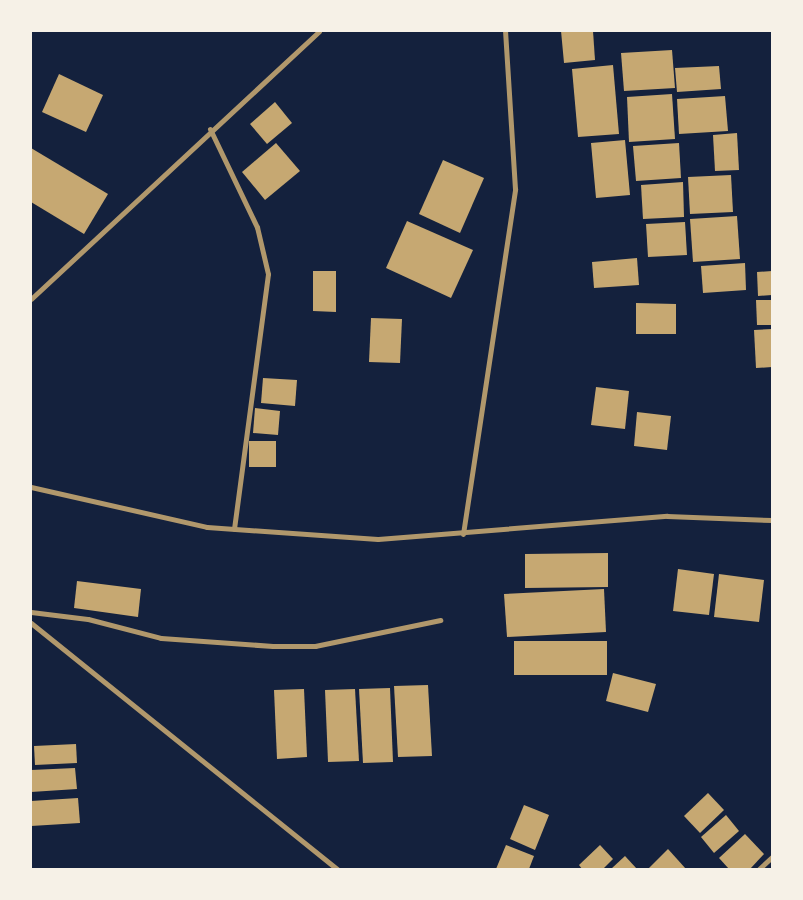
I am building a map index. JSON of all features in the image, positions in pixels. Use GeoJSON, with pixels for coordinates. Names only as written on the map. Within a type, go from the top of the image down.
{"type":"FeatureCollection","features":[{"type":"Feature","properties":{"kind":"street"},"geometry":{"type":"LineString","coordinates":[[31,299],[210,130],[319,31]]}},
{"type":"Feature","properties":{"kind":"street"},"geometry":{"type":"LineString","coordinates":[[464,534],[515,189],[505,31]]}},
{"type":"Feature","properties":{"kind":"street"},"geometry":{"type":"LineString","coordinates":[[210,130],[257,227],[268,274],[234,529]]}},
{"type":"Feature","properties":{"kind":"street"},"geometry":{"type":"LineString","coordinates":[[31,487],[207,527],[378,539],[464,534],[668,516],[772,520]]}},
{"type":"Feature","properties":{"kind":"street"},"geometry":{"type":"LineString","coordinates":[[31,612],[88,618],[161,638],[273,646],[315,646],[440,620]]}},
{"type":"Feature","properties":{"kind":"street"},"geometry":{"type":"LineString","coordinates":[[31,624],[337,869]]}},
{"type":"Feature","properties":{"kind":"street"},"geometry":{"type":"LineString","coordinates":[[759,869],[772,857]]}},
{"type":"Feature","properties":{"kind":"building"},"geometry":{"type":"Polygon","coordinates":[[[561,31],[593,31],[595,60],[564,63],[561,31]]]}},
{"type":"Feature","properties":{"kind":"building"},"geometry":{"type":"Polygon","coordinates":[[[672,50],[675,88],[624,91],[621,53],[672,50]]]}},
{"type":"Feature","properties":{"kind":"building"},"geometry":{"type":"Polygon","coordinates":[[[613,65],[619,134],[578,137],[572,69],[613,65]]]}},
{"type":"Feature","properties":{"kind":"building"},"geometry":{"type":"Polygon","coordinates":[[[719,66],[721,89],[677,92],[675,68],[719,66]]]}},
{"type":"Feature","properties":{"kind":"building"},"geometry":{"type":"Polygon","coordinates":[[[59,74],[103,95],[86,132],[42,112],[59,74]]]}},
{"type":"Feature","properties":{"kind":"building"},"geometry":{"type":"Polygon","coordinates":[[[672,94],[675,139],[629,142],[627,97],[672,94]]]}},
{"type":"Feature","properties":{"kind":"building"},"geometry":{"type":"Polygon","coordinates":[[[725,96],[728,131],[679,134],[677,99],[725,96]]]}},
{"type":"Feature","properties":{"kind":"building"},"geometry":{"type":"Polygon","coordinates":[[[275,102],[292,123],[267,144],[250,124],[275,102]]]}},
{"type":"Feature","properties":{"kind":"building"},"geometry":{"type":"Polygon","coordinates":[[[737,133],[739,170],[715,171],[713,135],[737,133]]]}},
{"type":"Feature","properties":{"kind":"building"},"geometry":{"type":"Polygon","coordinates":[[[625,140],[630,195],[596,198],[591,143],[625,140]]]}},
{"type":"Feature","properties":{"kind":"building"},"geometry":{"type":"Polygon","coordinates":[[[276,143],[300,171],[265,200],[242,172],[276,143]]]}},
{"type":"Feature","properties":{"kind":"building"},"geometry":{"type":"Polygon","coordinates":[[[679,143],[681,178],[636,181],[633,146],[679,143]]]}},
{"type":"Feature","properties":{"kind":"building"},"geometry":{"type":"Polygon","coordinates":[[[31,148],[108,194],[84,234],[31,202],[31,148]]]}},
{"type":"Feature","properties":{"kind":"building"},"geometry":{"type":"Polygon","coordinates":[[[443,160],[484,178],[460,233],[419,214],[443,160]]]}},
{"type":"Feature","properties":{"kind":"building"},"geometry":{"type":"Polygon","coordinates":[[[731,175],[733,212],[690,214],[688,177],[731,175]]]}},
{"type":"Feature","properties":{"kind":"building"},"geometry":{"type":"Polygon","coordinates":[[[683,182],[684,217],[643,219],[641,185],[683,182]]]}},
{"type":"Feature","properties":{"kind":"building"},"geometry":{"type":"Polygon","coordinates":[[[737,216],[740,259],[693,262],[690,219],[737,216]]]}},
{"type":"Feature","properties":{"kind":"building"},"geometry":{"type":"Polygon","coordinates":[[[407,221],[473,250],[451,298],[386,268],[407,221]]]}},
{"type":"Feature","properties":{"kind":"building"},"geometry":{"type":"Polygon","coordinates":[[[685,222],[687,255],[648,257],[646,224],[685,222]]]}},
{"type":"Feature","properties":{"kind":"building"},"geometry":{"type":"Polygon","coordinates":[[[637,258],[639,285],[594,288],[592,262],[637,258]]]}},
{"type":"Feature","properties":{"kind":"building"},"geometry":{"type":"Polygon","coordinates":[[[745,263],[746,290],[703,293],[701,266],[745,263]]]}},
{"type":"Feature","properties":{"kind":"building"},"geometry":{"type":"Polygon","coordinates":[[[313,271],[336,271],[336,312],[313,311],[313,271]]]}},
{"type":"Feature","properties":{"kind":"building"},"geometry":{"type":"Polygon","coordinates":[[[772,271],[772,295],[758,296],[757,272],[772,271]]]}},
{"type":"Feature","properties":{"kind":"building"},"geometry":{"type":"Polygon","coordinates":[[[756,300],[772,300],[772,325],[757,325],[756,300]]]}},
{"type":"Feature","properties":{"kind":"building"},"geometry":{"type":"Polygon","coordinates":[[[636,303],[676,304],[676,334],[636,334],[636,303]]]}},
{"type":"Feature","properties":{"kind":"building"},"geometry":{"type":"Polygon","coordinates":[[[371,318],[402,319],[400,363],[369,362],[371,318]]]}},
{"type":"Feature","properties":{"kind":"building"},"geometry":{"type":"Polygon","coordinates":[[[772,329],[772,367],[756,368],[754,330],[772,329]]]}},
{"type":"Feature","properties":{"kind":"building"},"geometry":{"type":"Polygon","coordinates":[[[263,378],[297,380],[295,406],[261,403],[263,378]]]}},
{"type":"Feature","properties":{"kind":"building"},"geometry":{"type":"Polygon","coordinates":[[[596,387],[629,391],[625,429],[591,425],[596,387]]]}},
{"type":"Feature","properties":{"kind":"building"},"geometry":{"type":"Polygon","coordinates":[[[255,408],[280,411],[278,435],[253,433],[255,408]]]}},
{"type":"Feature","properties":{"kind":"building"},"geometry":{"type":"Polygon","coordinates":[[[637,412],[671,416],[667,450],[634,446],[637,412]]]}},
{"type":"Feature","properties":{"kind":"building"},"geometry":{"type":"Polygon","coordinates":[[[249,441],[276,441],[276,467],[249,467],[249,441]]]}},
{"type":"Feature","properties":{"kind":"building"},"geometry":{"type":"Polygon","coordinates":[[[608,553],[608,587],[525,588],[525,554],[608,553]]]}},
{"type":"Feature","properties":{"kind":"building"},"geometry":{"type":"Polygon","coordinates":[[[678,569],[714,574],[709,615],[673,611],[678,569]]]}},
{"type":"Feature","properties":{"kind":"building"},"geometry":{"type":"Polygon","coordinates":[[[719,574],[764,580],[759,622],[714,617],[719,574]]]}},
{"type":"Feature","properties":{"kind":"building"},"geometry":{"type":"Polygon","coordinates":[[[77,581],[141,589],[138,617],[74,608],[77,581]]]}},
{"type":"Feature","properties":{"kind":"building"},"geometry":{"type":"Polygon","coordinates":[[[604,589],[606,632],[507,637],[504,594],[604,589]]]}},
{"type":"Feature","properties":{"kind":"building"},"geometry":{"type":"Polygon","coordinates":[[[514,641],[607,641],[607,675],[514,675],[514,641]]]}},
{"type":"Feature","properties":{"kind":"building"},"geometry":{"type":"Polygon","coordinates":[[[613,673],[656,684],[648,712],[606,701],[613,673]]]}},
{"type":"Feature","properties":{"kind":"building"},"geometry":{"type":"Polygon","coordinates":[[[428,685],[432,756],[398,757],[394,686],[428,685]]]}},
{"type":"Feature","properties":{"kind":"building"},"geometry":{"type":"Polygon","coordinates":[[[390,688],[393,762],[363,763],[359,689],[390,688]]]}},
{"type":"Feature","properties":{"kind":"building"},"geometry":{"type":"Polygon","coordinates":[[[304,689],[307,757],[277,759],[274,690],[304,689]]]}},
{"type":"Feature","properties":{"kind":"building"},"geometry":{"type":"Polygon","coordinates":[[[355,689],[359,761],[328,762],[325,690],[355,689]]]}},
{"type":"Feature","properties":{"kind":"building"},"geometry":{"type":"Polygon","coordinates":[[[76,744],[77,763],[35,765],[34,746],[76,744]]]}},
{"type":"Feature","properties":{"kind":"building"},"geometry":{"type":"Polygon","coordinates":[[[75,768],[77,789],[31,792],[31,770],[75,768]]]}},
{"type":"Feature","properties":{"kind":"building"},"geometry":{"type":"Polygon","coordinates":[[[708,793],[724,810],[700,833],[684,816],[708,793]]]}},
{"type":"Feature","properties":{"kind":"building"},"geometry":{"type":"Polygon","coordinates":[[[78,798],[80,823],[31,826],[31,801],[78,798]]]}},
{"type":"Feature","properties":{"kind":"building"},"geometry":{"type":"Polygon","coordinates":[[[524,805],[549,815],[535,850],[510,839],[524,805]]]}},
{"type":"Feature","properties":{"kind":"building"},"geometry":{"type":"Polygon","coordinates":[[[726,815],[739,831],[714,853],[701,837],[726,815]]]}},
{"type":"Feature","properties":{"kind":"building"},"geometry":{"type":"Polygon","coordinates":[[[745,834],[764,854],[750,869],[729,869],[719,858],[745,834]]]}},
{"type":"Feature","properties":{"kind":"building"},"geometry":{"type":"Polygon","coordinates":[[[506,845],[534,856],[529,869],[496,869],[506,845]]]}},
{"type":"Feature","properties":{"kind":"building"},"geometry":{"type":"Polygon","coordinates":[[[600,845],[613,859],[603,869],[582,869],[579,865],[600,845]]]}},
{"type":"Feature","properties":{"kind":"building"},"geometry":{"type":"Polygon","coordinates":[[[668,849],[686,869],[648,869],[668,849]]]}},
{"type":"Feature","properties":{"kind":"building"},"geometry":{"type":"Polygon","coordinates":[[[625,856],[637,869],[611,869],[625,856]]]}}]}
